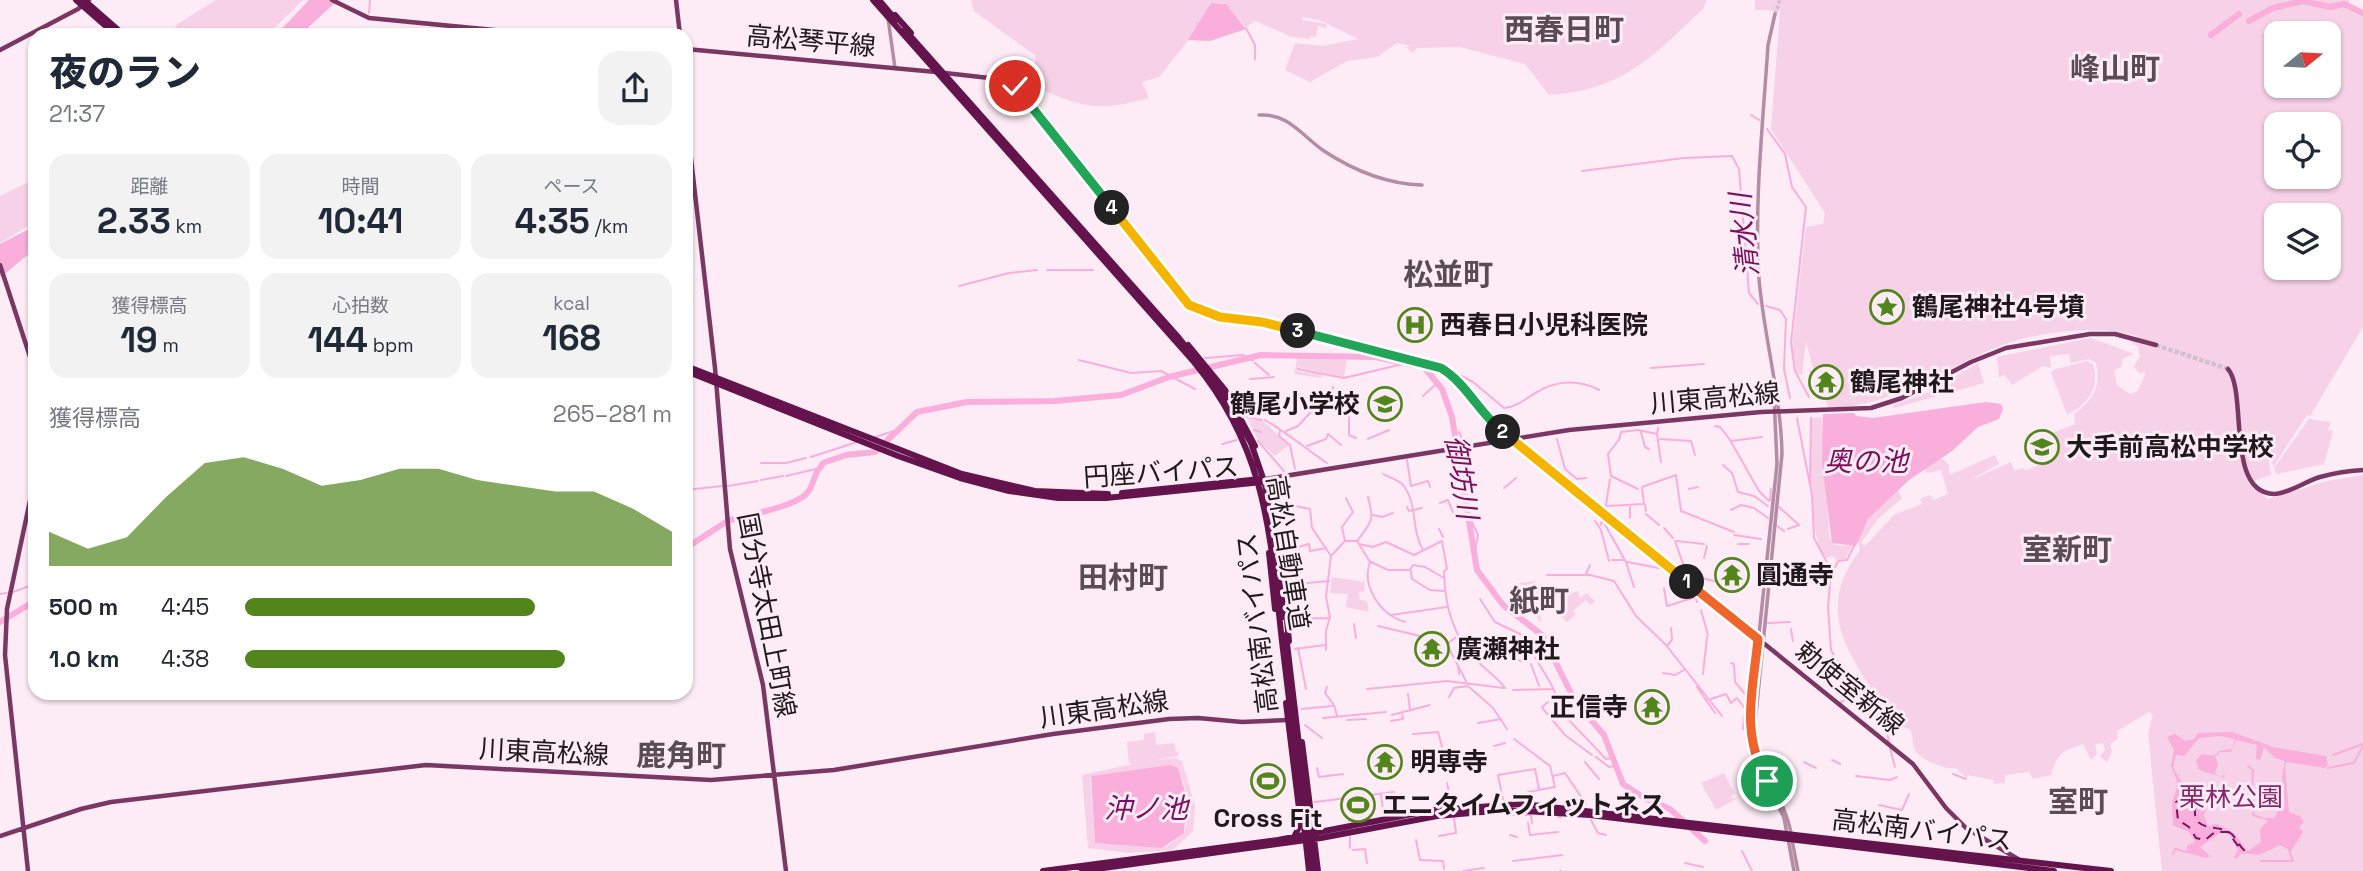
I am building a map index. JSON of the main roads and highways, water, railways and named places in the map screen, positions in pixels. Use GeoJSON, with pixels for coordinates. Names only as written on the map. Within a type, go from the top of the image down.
{"type":"FeatureCollection","features":[{"type":"Feature","properties":{"kind":"highway"},"geometry":{"type":"LineString","coordinates":[[76,0],[86,2],[116,28]]}},
{"type":"Feature","properties":{"kind":"highway","name":"高松南バイパス"},"geometry":{"type":"LineString","coordinates":[[871,0],[1197,369],[1236,426],[1257,481],[1265,521],[1303,838],[1314,839],[1437,816],[1505,810],[1563,813],[2111,871]]}},
{"type":"Feature","properties":{"kind":"highway","name":"高松自動車道"},"geometry":{"type":"LineString","coordinates":[[871,0],[1194,362],[1220,396],[1241,432],[1258,476],[1269,534],[1312,871]]}},
{"type":"Feature","properties":{"kind":"highway","name":"高松南バイパス"},"geometry":{"type":"LineString","coordinates":[[884,1],[1212,372],[1244,421],[1266,479],[1276,533],[1314,839]]}},
{"type":"Feature","properties":{"kind":"highway","name":"高松自動車道"},"geometry":{"type":"LineString","coordinates":[[884,1],[1203,366],[1228,400],[1245,430],[1259,466],[1270,509],[1312,871]]}},
{"type":"Feature","properties":{"kind":"highway"},"geometry":{"type":"LineString","coordinates":[[86,2],[110,28]]}},
{"type":"Feature","properties":{"kind":"highway","name":"円座バイパス"},"geometry":{"type":"LineString","coordinates":[[693,372],[882,446],[990,482],[1058,493],[1126,493],[1266,479]]}},
{"type":"Feature","properties":{"kind":"highway"},"geometry":{"type":"LineString","coordinates":[[1288,720],[1302,789],[1299,720]]}},
{"type":"Feature","properties":{"kind":"highway","name":"高松南バイパス"},"geometry":{"type":"LineString","coordinates":[[1314,839],[1323,831],[1433,810],[1501,804],[1557,806],[1691,821],[2054,871]]}},
{"type":"Feature","properties":{"kind":"highway"},"geometry":{"type":"LineString","coordinates":[[1312,822],[1317,829],[1323,831]]}},
{"type":"Feature","properties":{"kind":"highway"},"geometry":{"type":"LineString","coordinates":[[1294,837],[1301,823]]}},
{"type":"Feature","properties":{"kind":"highway"},"geometry":{"type":"LineString","coordinates":[[1043,871],[1294,837],[1303,838]]}},
{"type":"Feature","properties":{"kind":"highway"},"geometry":{"type":"LineString","coordinates":[[1303,838],[1312,871]]}},
{"type":"Feature","properties":{"kind":"highway"},"geometry":{"type":"LineString","coordinates":[[1082,871],[1303,838]]}},
{"type":"Feature","properties":{"kind":"highway"},"geometry":{"type":"LineString","coordinates":[[1312,871],[1314,839]]}},
{"type":"Feature","properties":{"kind":"main road"},"geometry":{"type":"LineString","coordinates":[[332,0],[369,18],[473,28]]}},
{"type":"Feature","properties":{"kind":"main road"},"geometry":{"type":"LineString","coordinates":[[676,0],[679,28]]}},
{"type":"Feature","properties":{"kind":"main road"},"geometry":{"type":"LineString","coordinates":[[39,28],[86,2]]}},
{"type":"Feature","properties":{"kind":"main road"},"geometry":{"type":"LineString","coordinates":[[0,50],[28,34]]}},
{"type":"Feature","properties":{"kind":"main road","name":"高松琴平線"},"geometry":{"type":"LineString","coordinates":[[693,50],[933,72]]}},
{"type":"Feature","properties":{"kind":"main road"},"geometry":{"type":"LineString","coordinates":[[920,71],[924,62]]}},
{"type":"Feature","properties":{"kind":"main road","name":"勅使室新線"},"geometry":{"type":"LineString","coordinates":[[933,72],[998,79],[1019,90],[1189,305],[1220,317],[1266,323],[1441,368],[1452,376],[1499,429],[1919,770],[1946,808],[1966,828],[2040,870]]}},
{"type":"Feature","properties":{"kind":"main road","name":"国分寺太田上町線"},"geometry":{"type":"LineString","coordinates":[[693,177],[716,381],[730,549],[758,660],[786,871]]}},
{"type":"Feature","properties":{"kind":"main road"},"geometry":{"type":"LineString","coordinates":[[0,265],[28,350]]}},
{"type":"Feature","properties":{"kind":"main road","name":"川東高松線"},"geometry":{"type":"LineString","coordinates":[[1266,479],[1534,435],[1776,411],[1856,410],[1881,405],[1971,362],[2017,345],[2103,333],[2126,336],[2156,345]]}},
{"type":"Feature","properties":{"kind":"main road"},"geometry":{"type":"LineString","coordinates":[[2228,369],[2234,382],[2240,447],[2250,476],[2260,489],[2277,494],[2321,477],[2363,470]]}},
{"type":"Feature","properties":{"kind":"main road"},"geometry":{"type":"LineString","coordinates":[[1492,441],[1499,429]]}},
{"type":"Feature","properties":{"kind":"main road"},"geometry":{"type":"LineString","coordinates":[[1524,450],[1524,444],[1534,435]]}},
{"type":"Feature","properties":{"kind":"main road"},"geometry":{"type":"LineString","coordinates":[[28,511],[6,619],[5,655],[28,871]]}},
{"type":"Feature","properties":{"kind":"main road","name":"川東高松線"},"geometry":{"type":"LineString","coordinates":[[0,836],[111,802],[413,765],[698,780],[834,770],[1052,734],[1169,719],[1198,718],[1242,722],[1299,720]]}},
{"type":"Feature","properties":{"kind":"water"},"geometry":{"type":"Polygon","coordinates":[[[309,0],[338,0],[308,28],[283,28],[309,0]]]}},
{"type":"Feature","properties":{"kind":"water"},"geometry":{"type":"Polygon","coordinates":[[[1211,3],[1226,4],[1246,29],[1210,41],[1188,40],[1211,3]]]}},
{"type":"Feature","properties":{"kind":"water"},"geometry":{"type":"Polygon","coordinates":[[[28,230],[28,255],[0,277],[0,244],[28,230]]]}},
{"type":"Feature","properties":{"kind":"water","name":"奥の池"},"geometry":{"type":"Polygon","coordinates":[[[1986,402],[2001,404],[2003,409],[1999,419],[1978,427],[1952,451],[1909,480],[1868,519],[1856,546],[1832,543],[1822,464],[1823,414],[1854,413],[1856,416],[1873,418],[1986,402]]]}},
{"type":"Feature","properties":{"kind":"water"},"geometry":{"type":"Polygon","coordinates":[[[2232,732],[2273,747],[2326,756],[2328,765],[2325,768],[2287,762],[2285,766],[2289,812],[2300,816],[2304,822],[2299,827],[2303,832],[2291,851],[2280,845],[2259,855],[2241,853],[2237,859],[2234,857],[2238,850],[2228,832],[2221,832],[2200,847],[2210,856],[2207,858],[2187,853],[2187,846],[2195,842],[2189,832],[2173,825],[2172,803],[2178,784],[2171,766],[2174,750],[2167,737],[2175,734],[2185,741],[2194,739],[2198,733],[2232,732]],[[2220,736],[2199,738],[2184,756],[2176,755],[2173,768],[2186,789],[2211,800],[2204,815],[2208,826],[2217,824],[2234,833],[2248,851],[2261,842],[2260,829],[2268,821],[2262,818],[2274,818],[2279,810],[2274,802],[2264,808],[2266,803],[2275,800],[2281,808],[2285,806],[2282,776],[2285,761],[2275,758],[2264,747],[2260,760],[2256,759],[2257,745],[2236,740],[2231,752],[2220,752],[2215,757],[2218,764],[2215,774],[2221,777],[2225,774],[2224,778],[2199,770],[2196,761],[2202,754],[2214,756],[2219,751],[2232,749],[2235,739],[2220,736]]]}},
{"type":"Feature","properties":{"kind":"water","name":"沖ノ池"},"geometry":{"type":"Polygon","coordinates":[[[1171,765],[1178,768],[1187,798],[1184,833],[1162,848],[1095,843],[1091,776],[1171,765]]]}},
{"type":"Feature","properties":{"kind":"waterway"},"geometry":{"type":"LineString","coordinates":[[369,13],[370,0]]}},
{"type":"Feature","properties":{"kind":"waterway"},"geometry":{"type":"LineString","coordinates":[[2249,21],[2273,8],[2303,1],[2330,7],[2344,4],[2363,13]]}},
{"type":"Feature","properties":{"kind":"waterway"},"geometry":{"type":"LineString","coordinates":[[2211,35],[2239,14]]}},
{"type":"Feature","properties":{"kind":"waterway"},"geometry":{"type":"LineString","coordinates":[[1246,28],[1255,45],[1255,59]]}},
{"type":"Feature","properties":{"kind":"waterway"},"geometry":{"type":"LineString","coordinates":[[1751,115],[1759,120]]}},
{"type":"Feature","properties":{"kind":"waterway"},"geometry":{"type":"LineString","coordinates":[[1767,129],[1785,154],[1792,187],[1806,207],[1791,343],[1795,371],[1809,397]]}},
{"type":"Feature","properties":{"kind":"waterway"},"geometry":{"type":"LineString","coordinates":[[1582,171],[1684,158],[1732,156],[1739,169],[1749,293],[1758,304]]}},
{"type":"Feature","properties":{"kind":"waterway"},"geometry":{"type":"LineString","coordinates":[[959,286],[1009,273],[1037,270]]}},
{"type":"Feature","properties":{"kind":"waterway"},"geometry":{"type":"LineString","coordinates":[[1047,270],[1093,270]]}},
{"type":"Feature","properties":{"kind":"waterway","name":"清水川"},"geometry":{"type":"LineString","coordinates":[[1766,306],[1780,310],[1786,319],[1784,369],[1790,398]]}},
{"type":"Feature","properties":{"kind":"waterway"},"geometry":{"type":"LineString","coordinates":[[1205,358],[1243,355],[1253,361]]}},
{"type":"Feature","properties":{"kind":"waterway","name":"御坊川"},"geometry":{"type":"LineString","coordinates":[[820,468],[823,463],[846,455],[875,452],[917,412],[967,402],[1055,401],[1121,395],[1169,377],[1261,355],[1375,357],[1424,367],[1442,389],[1452,417],[1477,570],[1503,605],[1542,635],[1575,701],[1604,735],[1623,784],[1646,799],[1670,809],[1705,841]]}},
{"type":"Feature","properties":{"kind":"waterway"},"geometry":{"type":"LineString","coordinates":[[1079,360],[1131,373],[1161,371],[1195,389]]}},
{"type":"Feature","properties":{"kind":"waterway"},"geometry":{"type":"LineString","coordinates":[[1255,363],[1269,375]]}},
{"type":"Feature","properties":{"kind":"waterway"},"geometry":{"type":"LineString","coordinates":[[1298,369],[1344,378],[1403,364]]}},
{"type":"Feature","properties":{"kind":"waterway"},"geometry":{"type":"LineString","coordinates":[[1651,368],[1704,364]]}},
{"type":"Feature","properties":{"kind":"waterway"},"geometry":{"type":"LineString","coordinates":[[1456,373],[1473,382],[1504,408],[1518,404],[1546,387],[1561,383],[1584,384],[1599,390]]}},
{"type":"Feature","properties":{"kind":"waterway"},"geometry":{"type":"LineString","coordinates":[[1250,379],[1274,377]]}},
{"type":"Feature","properties":{"kind":"waterway"},"geometry":{"type":"LineString","coordinates":[[1423,396],[1435,385]]}},
{"type":"Feature","properties":{"kind":"waterway"},"geometry":{"type":"LineString","coordinates":[[1333,387],[1331,400],[1349,413],[1349,435],[1356,438]]}},
{"type":"Feature","properties":{"kind":"waterway"},"geometry":{"type":"LineString","coordinates":[[1286,431],[1298,426],[1322,400]]}},
{"type":"Feature","properties":{"kind":"waterway"},"geometry":{"type":"LineString","coordinates":[[1243,410],[1252,403],[1272,405]]}},
{"type":"Feature","properties":{"kind":"waterway"},"geometry":{"type":"LineString","coordinates":[[1247,417],[1262,420]]}},
{"type":"Feature","properties":{"kind":"waterway","name":"清水川"},"geometry":{"type":"LineString","coordinates":[[1797,418],[1812,495],[1814,538],[1831,570],[1828,607],[1831,650],[1844,673],[1883,714],[1889,742]]}},
{"type":"Feature","properties":{"kind":"waterway"},"geometry":{"type":"LineString","coordinates":[[1810,483],[1811,418]]}},
{"type":"Feature","properties":{"kind":"waterway"},"geometry":{"type":"LineString","coordinates":[[1265,420],[1327,463]]}},
{"type":"Feature","properties":{"kind":"waterway"},"geometry":{"type":"LineString","coordinates":[[1715,426],[1720,427],[1731,441],[1762,437]]}},
{"type":"Feature","properties":{"kind":"waterway"},"geometry":{"type":"LineString","coordinates":[[1657,434],[1658,428]]}},
{"type":"Feature","properties":{"kind":"waterway"},"geometry":{"type":"LineString","coordinates":[[875,437],[901,429]]}},
{"type":"Feature","properties":{"kind":"waterway"},"geometry":{"type":"LineString","coordinates":[[1254,430],[1261,432]]}},
{"type":"Feature","properties":{"kind":"waterway"},"geometry":{"type":"LineString","coordinates":[[1368,439],[1389,430]]}},
{"type":"Feature","properties":{"kind":"waterway"},"geometry":{"type":"LineString","coordinates":[[1621,432],[1638,430],[1657,434],[1661,462]]}},
{"type":"Feature","properties":{"kind":"waterway"},"geometry":{"type":"LineString","coordinates":[[1280,431],[1279,436],[1290,445],[1295,469]]}},
{"type":"Feature","properties":{"kind":"waterway"},"geometry":{"type":"LineString","coordinates":[[1459,432],[1463,440]]}},
{"type":"Feature","properties":{"kind":"waterway"},"geometry":{"type":"LineString","coordinates":[[1619,440],[1621,432]]}},
{"type":"Feature","properties":{"kind":"waterway"},"geometry":{"type":"LineString","coordinates":[[1641,432],[1645,447],[1649,449]]}},
{"type":"Feature","properties":{"kind":"waterway"},"geometry":{"type":"LineString","coordinates":[[1307,446],[1326,439],[1328,434],[1341,445]]}},
{"type":"Feature","properties":{"kind":"waterway"},"geometry":{"type":"LineString","coordinates":[[1557,439],[1565,469],[1577,479],[1586,478]]}},
{"type":"Feature","properties":{"kind":"waterway"},"geometry":{"type":"LineString","coordinates":[[1660,439],[1691,441],[1695,455]]}},
{"type":"Feature","properties":{"kind":"waterway"},"geometry":{"type":"LineString","coordinates":[[1222,444],[1237,440]]}},
{"type":"Feature","properties":{"kind":"waterway"},"geometry":{"type":"LineString","coordinates":[[1730,440],[1759,491],[1769,501]]}},
{"type":"Feature","properties":{"kind":"waterway"},"geometry":{"type":"LineString","coordinates":[[1258,441],[1284,471]]}},
{"type":"Feature","properties":{"kind":"waterway"},"geometry":{"type":"LineString","coordinates":[[1618,441],[1608,454],[1611,476],[1638,489]]}},
{"type":"Feature","properties":{"kind":"waterway"},"geometry":{"type":"LineString","coordinates":[[811,457],[857,442]]}},
{"type":"Feature","properties":{"kind":"waterway"},"geometry":{"type":"LineString","coordinates":[[761,463],[786,463],[806,458]]}},
{"type":"Feature","properties":{"kind":"waterway"},"geometry":{"type":"LineString","coordinates":[[1407,460],[1411,486],[1428,481],[1430,487]]}},
{"type":"Feature","properties":{"kind":"waterway"},"geometry":{"type":"LineString","coordinates":[[1723,465],[1732,473],[1738,492],[1754,496],[1768,506]]}},
{"type":"Feature","properties":{"kind":"waterway"},"geometry":{"type":"LineString","coordinates":[[786,476],[820,468]]}},
{"type":"Feature","properties":{"kind":"waterway","name":"御坊川"},"geometry":{"type":"LineString","coordinates":[[731,520],[784,506],[803,497],[817,472]]}},
{"type":"Feature","properties":{"kind":"waterway"},"geometry":{"type":"LineString","coordinates":[[1383,474],[1401,483],[1408,492],[1423,550]]}},
{"type":"Feature","properties":{"kind":"waterway"},"geometry":{"type":"LineString","coordinates":[[1644,504],[1642,487],[1676,475],[1681,511],[1734,532]]}},
{"type":"Feature","properties":{"kind":"waterway"},"geometry":{"type":"LineString","coordinates":[[761,480],[783,476]]}},
{"type":"Feature","properties":{"kind":"waterway"},"geometry":{"type":"LineString","coordinates":[[1504,488],[1516,478]]}},
{"type":"Feature","properties":{"kind":"waterway"},"geometry":{"type":"LineString","coordinates":[[1605,512],[1610,479]]}},
{"type":"Feature","properties":{"kind":"waterway"},"geometry":{"type":"LineString","coordinates":[[728,486],[758,481]]}},
{"type":"Feature","properties":{"kind":"waterway"},"geometry":{"type":"LineString","coordinates":[[693,489],[722,486]]}},
{"type":"Feature","properties":{"kind":"waterway"},"geometry":{"type":"LineString","coordinates":[[1689,489],[1698,487]]}},
{"type":"Feature","properties":{"kind":"waterway"},"geometry":{"type":"LineString","coordinates":[[1770,500],[1771,489]]}},
{"type":"Feature","properties":{"kind":"waterway"},"geometry":{"type":"LineString","coordinates":[[1368,497],[1371,517],[1366,530],[1357,541],[1370,562],[1368,581],[1381,607],[1405,622]]}},
{"type":"Feature","properties":{"kind":"waterway"},"geometry":{"type":"LineString","coordinates":[[1346,498],[1353,512],[1342,527],[1345,541],[1357,541]]}},
{"type":"Feature","properties":{"kind":"waterway"},"geometry":{"type":"LineString","coordinates":[[1440,503],[1448,500],[1454,515],[1457,515]]}},
{"type":"Feature","properties":{"kind":"waterway"},"geometry":{"type":"LineString","coordinates":[[1276,502],[1310,509],[1312,528],[1331,556],[1326,597],[1330,617],[1326,631],[1326,650]]}},
{"type":"Feature","properties":{"kind":"waterway"},"geometry":{"type":"LineString","coordinates":[[1608,506],[1643,504]]}},
{"type":"Feature","properties":{"kind":"waterway"},"geometry":{"type":"LineString","coordinates":[[1645,505],[1646,511]]}},
{"type":"Feature","properties":{"kind":"waterway"},"geometry":{"type":"LineString","coordinates":[[1731,510],[1741,505],[1754,508],[1768,518]]}},
{"type":"Feature","properties":{"kind":"waterway"},"geometry":{"type":"LineString","coordinates":[[1407,507],[1409,511],[1422,508]]}},
{"type":"Feature","properties":{"kind":"waterway"},"geometry":{"type":"LineString","coordinates":[[1630,507],[1630,518]]}},
{"type":"Feature","properties":{"kind":"waterway"},"geometry":{"type":"LineString","coordinates":[[1779,507],[1799,525],[1788,529]]}},
{"type":"Feature","properties":{"kind":"waterway"},"geometry":{"type":"LineString","coordinates":[[1373,515],[1382,517],[1393,513]]}},
{"type":"Feature","properties":{"kind":"waterway"},"geometry":{"type":"LineString","coordinates":[[1646,514],[1659,525]]}},
{"type":"Feature","properties":{"kind":"waterway"},"geometry":{"type":"LineString","coordinates":[[1601,525],[1603,517]]}},
{"type":"Feature","properties":{"kind":"waterway"},"geometry":{"type":"LineString","coordinates":[[1471,520],[1478,535],[1475,550],[1472,551]]}},
{"type":"Feature","properties":{"kind":"waterway"},"geometry":{"type":"LineString","coordinates":[[1595,521],[1601,530],[1609,561]]}},
{"type":"Feature","properties":{"kind":"waterway"},"geometry":{"type":"LineString","coordinates":[[1603,521],[1626,562],[1634,587]]}},
{"type":"Feature","properties":{"kind":"waterway","name":"御坊川"},"geometry":{"type":"LineString","coordinates":[[693,543],[726,522]]}},
{"type":"Feature","properties":{"kind":"waterway"},"geometry":{"type":"LineString","coordinates":[[1777,526],[1784,531]]}},
{"type":"Feature","properties":{"kind":"waterway"},"geometry":{"type":"LineString","coordinates":[[1664,528],[1673,538]]}},
{"type":"Feature","properties":{"kind":"waterway"},"geometry":{"type":"LineString","coordinates":[[1439,529],[1443,537]]}},
{"type":"Feature","properties":{"kind":"waterway"},"geometry":{"type":"LineString","coordinates":[[1734,535],[1761,539]]}},
{"type":"Feature","properties":{"kind":"waterway"},"geometry":{"type":"LineString","coordinates":[[1359,544],[1373,547],[1386,542],[1414,555],[1442,541],[1447,569],[1444,571],[1446,596],[1451,619],[1468,651],[1505,688]]}},
{"type":"Feature","properties":{"kind":"waterway"},"geometry":{"type":"LineString","coordinates":[[1675,541],[1686,572]]}},
{"type":"Feature","properties":{"kind":"waterway"},"geometry":{"type":"LineString","coordinates":[[1677,541],[1704,544]]}},
{"type":"Feature","properties":{"kind":"waterway"},"geometry":{"type":"LineString","coordinates":[[1332,555],[1344,542]]}},
{"type":"Feature","properties":{"kind":"waterway"},"geometry":{"type":"LineString","coordinates":[[1283,557],[1288,556],[1287,550],[1309,544],[1310,551],[1326,548]]}},
{"type":"Feature","properties":{"kind":"waterway"},"geometry":{"type":"LineString","coordinates":[[1738,544],[1749,544]]}},
{"type":"Feature","properties":{"kind":"waterway"},"geometry":{"type":"LineString","coordinates":[[1704,558],[1707,546]]}},
{"type":"Feature","properties":{"kind":"waterway"},"geometry":{"type":"LineString","coordinates":[[1833,572],[1838,561],[1847,560],[1854,546]]}},
{"type":"Feature","properties":{"kind":"waterway"},"geometry":{"type":"LineString","coordinates":[[1612,560],[1625,560]]}},
{"type":"Feature","properties":{"kind":"waterway"},"geometry":{"type":"LineString","coordinates":[[1371,562],[1388,570],[1410,570],[1413,565],[1425,567],[1444,578]]}},
{"type":"Feature","properties":{"kind":"waterway"},"geometry":{"type":"LineString","coordinates":[[1627,562],[1669,570],[1668,574]]}},
{"type":"Feature","properties":{"kind":"waterway"},"geometry":{"type":"LineString","coordinates":[[1586,574],[1590,565]]}},
{"type":"Feature","properties":{"kind":"waterway"},"geometry":{"type":"LineString","coordinates":[[1296,566],[1297,584],[1329,581]]}},
{"type":"Feature","properties":{"kind":"waterway"},"geometry":{"type":"LineString","coordinates":[[1411,571],[1412,579],[1430,590],[1444,591]]}},
{"type":"Feature","properties":{"kind":"waterway"},"geometry":{"type":"LineString","coordinates":[[1687,573],[1696,576]]}},
{"type":"Feature","properties":{"kind":"waterway"},"geometry":{"type":"LineString","coordinates":[[1547,575],[1590,575],[1614,581],[1636,616],[1666,645],[1722,716]]}},
{"type":"Feature","properties":{"kind":"waterway"},"geometry":{"type":"LineString","coordinates":[[1698,577],[1714,581]]}},
{"type":"Feature","properties":{"kind":"waterway"},"geometry":{"type":"LineString","coordinates":[[1716,581],[1725,583]]}},
{"type":"Feature","properties":{"kind":"waterway"},"geometry":{"type":"LineString","coordinates":[[13,592],[28,587]]}},
{"type":"Feature","properties":{"kind":"waterway"},"geometry":{"type":"LineString","coordinates":[[1664,588],[1667,606],[1696,597],[1697,602]]}},
{"type":"Feature","properties":{"kind":"waterway"},"geometry":{"type":"LineString","coordinates":[[0,594],[7,593]]}},
{"type":"Feature","properties":{"kind":"waterway"},"geometry":{"type":"LineString","coordinates":[[1480,599],[1495,622],[1522,635],[1551,684],[1566,717],[1606,759],[1612,758]]}},
{"type":"Feature","properties":{"kind":"waterway","name":"御坊川"},"geometry":{"type":"LineString","coordinates":[[0,622],[28,605]]}},
{"type":"Feature","properties":{"kind":"waterway"},"geometry":{"type":"LineString","coordinates":[[1391,615],[1447,607]]}},
{"type":"Feature","properties":{"kind":"waterway"},"geometry":{"type":"LineString","coordinates":[[1701,610],[1708,635]]}},
{"type":"Feature","properties":{"kind":"waterway"},"geometry":{"type":"LineString","coordinates":[[1291,619],[1329,618]]}},
{"type":"Feature","properties":{"kind":"waterway"},"geometry":{"type":"LineString","coordinates":[[1768,623],[1790,622]]}},
{"type":"Feature","properties":{"kind":"waterway"},"geometry":{"type":"LineString","coordinates":[[1354,624],[1356,638]]}},
{"type":"Feature","properties":{"kind":"waterway"},"geometry":{"type":"LineString","coordinates":[[1378,626],[1424,637],[1432,646],[1445,645],[1458,636]]}},
{"type":"Feature","properties":{"kind":"waterway"},"geometry":{"type":"LineString","coordinates":[[1667,646],[1672,640],[1671,628]]}},
{"type":"Feature","properties":{"kind":"waterway"},"geometry":{"type":"LineString","coordinates":[[1791,629],[1793,641]]}},
{"type":"Feature","properties":{"kind":"waterway"},"geometry":{"type":"LineString","coordinates":[[1441,633],[1466,681]]}},
{"type":"Feature","properties":{"kind":"waterway"},"geometry":{"type":"LineString","coordinates":[[1703,674],[1707,637]]}},
{"type":"Feature","properties":{"kind":"waterway"},"geometry":{"type":"LineString","coordinates":[[1476,658],[1487,642],[1503,655],[1524,662]]}},
{"type":"Feature","properties":{"kind":"waterway"},"geometry":{"type":"LineString","coordinates":[[1295,649],[1325,645]]}},
{"type":"Feature","properties":{"kind":"waterway"},"geometry":{"type":"LineString","coordinates":[[1298,648],[1306,689]]}},
{"type":"Feature","properties":{"kind":"waterway"},"geometry":{"type":"LineString","coordinates":[[1731,663],[1734,664],[1735,682],[1745,694]]}},
{"type":"Feature","properties":{"kind":"waterway"},"geometry":{"type":"LineString","coordinates":[[1531,664],[1539,686]]}},
{"type":"Feature","properties":{"kind":"waterway"},"geometry":{"type":"LineString","coordinates":[[1458,666],[1459,674]]}},
{"type":"Feature","properties":{"kind":"waterway"},"geometry":{"type":"LineString","coordinates":[[1663,673],[1675,675],[1684,670]]}},
{"type":"Feature","properties":{"kind":"waterway"},"geometry":{"type":"LineString","coordinates":[[1367,689],[1447,681],[1504,688]]}},
{"type":"Feature","properties":{"kind":"waterway"},"geometry":{"type":"LineString","coordinates":[[1449,697],[1454,688],[1468,686],[1493,708],[1507,729]]}},
{"type":"Feature","properties":{"kind":"waterway"},"geometry":{"type":"LineString","coordinates":[[1327,687],[1325,693],[1334,705],[1337,716]]}},
{"type":"Feature","properties":{"kind":"waterway"},"geometry":{"type":"LineString","coordinates":[[1697,687],[1715,713]]}},
{"type":"Feature","properties":{"kind":"waterway"},"geometry":{"type":"LineString","coordinates":[[1513,690],[1553,689]]}},
{"type":"Feature","properties":{"kind":"waterway"},"geometry":{"type":"LineString","coordinates":[[1408,694],[1410,710]]}},
{"type":"Feature","properties":{"kind":"waterway"},"geometry":{"type":"LineString","coordinates":[[1711,699],[1726,694],[1731,703],[1737,698],[1746,710]]}},
{"type":"Feature","properties":{"kind":"waterway"},"geometry":{"type":"LineString","coordinates":[[1841,702],[1853,696]]}},
{"type":"Feature","properties":{"kind":"waterway"},"geometry":{"type":"LineString","coordinates":[[1548,702],[1542,707],[1544,710],[1565,735],[1592,755]]}},
{"type":"Feature","properties":{"kind":"waterway"},"geometry":{"type":"LineString","coordinates":[[1392,715],[1430,705]]}},
{"type":"Feature","properties":{"kind":"waterway"},"geometry":{"type":"LineString","coordinates":[[1302,709],[1332,706]]}},
{"type":"Feature","properties":{"kind":"waterway"},"geometry":{"type":"LineString","coordinates":[[1323,718],[1386,712]]}},
{"type":"Feature","properties":{"kind":"waterway"},"geometry":{"type":"LineString","coordinates":[[1391,721],[1403,719],[1402,712]]}},
{"type":"Feature","properties":{"kind":"waterway"},"geometry":{"type":"LineString","coordinates":[[1743,729],[1744,715]]}},
{"type":"Feature","properties":{"kind":"waterway"},"geometry":{"type":"LineString","coordinates":[[1347,720],[1366,719]]}},
{"type":"Feature","properties":{"kind":"waterway"},"geometry":{"type":"LineString","coordinates":[[1478,723],[1501,719]]}},
{"type":"Feature","properties":{"kind":"waterway"},"geometry":{"type":"LineString","coordinates":[[1305,725],[1322,738]]}},
{"type":"Feature","properties":{"kind":"waterway"},"geometry":{"type":"LineString","coordinates":[[1413,734],[1438,732],[1443,750]]}},
{"type":"Feature","properties":{"kind":"waterway"},"geometry":{"type":"LineString","coordinates":[[1514,739],[1550,766],[1555,787],[1528,792]]}},
{"type":"Feature","properties":{"kind":"waterway"},"geometry":{"type":"LineString","coordinates":[[1494,746],[1505,743]]}},
{"type":"Feature","properties":{"kind":"waterway"},"geometry":{"type":"LineString","coordinates":[[2333,755],[2363,744]]}},
{"type":"Feature","properties":{"kind":"waterway"},"geometry":{"type":"LineString","coordinates":[[2328,768],[2354,763],[2363,746]]}},
{"type":"Feature","properties":{"kind":"waterway","name":"清水川"},"geometry":{"type":"LineString","coordinates":[[1890,748],[1895,767]]}},
{"type":"Feature","properties":{"kind":"waterway"},"geometry":{"type":"LineString","coordinates":[[1596,757],[1609,767],[1614,766]]}},
{"type":"Feature","properties":{"kind":"waterway"},"geometry":{"type":"LineString","coordinates":[[1832,760],[1840,764]]}},
{"type":"Feature","properties":{"kind":"waterway"},"geometry":{"type":"LineString","coordinates":[[1585,762],[1599,779]]}},
{"type":"Feature","properties":{"kind":"waterway"},"geometry":{"type":"LineString","coordinates":[[1804,762],[1816,768]]}},
{"type":"Feature","properties":{"kind":"waterway"},"geometry":{"type":"LineString","coordinates":[[2248,766],[2253,770],[2252,788]]}},
{"type":"Feature","properties":{"kind":"waterway"},"geometry":{"type":"LineString","coordinates":[[1317,768],[1319,777],[1343,774]]}},
{"type":"Feature","properties":{"kind":"waterway"},"geometry":{"type":"LineString","coordinates":[[1503,800],[1498,775],[1535,769],[1539,789]]}},
{"type":"Feature","properties":{"kind":"waterway"},"geometry":{"type":"LineString","coordinates":[[1553,776],[1565,773],[1586,804]]}},
{"type":"Feature","properties":{"kind":"waterway"},"geometry":{"type":"LineString","coordinates":[[1953,774],[1966,779]]}},
{"type":"Feature","properties":{"kind":"waterway"},"geometry":{"type":"LineString","coordinates":[[1856,776],[1890,780],[1897,777]]}},
{"type":"Feature","properties":{"kind":"waterway"},"geometry":{"type":"LineString","coordinates":[[1447,783],[1451,803]]}},
{"type":"Feature","properties":{"kind":"waterway"},"geometry":{"type":"LineString","coordinates":[[2253,791],[2253,815],[2262,818]]}},
{"type":"Feature","properties":{"kind":"waterway"},"geometry":{"type":"LineString","coordinates":[[1315,802],[1394,792]]}},
{"type":"Feature","properties":{"kind":"waterway"},"geometry":{"type":"LineString","coordinates":[[1879,805],[1902,810],[1909,794]]}},
{"type":"Feature","properties":{"kind":"waterway"},"geometry":{"type":"LineString","coordinates":[[1381,795],[1384,815]]}},
{"type":"Feature","properties":{"kind":"waterway"},"geometry":{"type":"LineString","coordinates":[[1346,799],[1349,821]]}},
{"type":"Feature","properties":{"kind":"waterway"},"geometry":{"type":"LineString","coordinates":[[1505,815],[1531,815],[1532,823]]}},
{"type":"Feature","properties":{"kind":"waterway"},"geometry":{"type":"LineString","coordinates":[[1439,836],[1456,833],[1454,818]]}},
{"type":"Feature","properties":{"kind":"waterway"},"geometry":{"type":"LineString","coordinates":[[1591,820],[1598,833],[1606,835]]}},
{"type":"Feature","properties":{"kind":"waterway"},"geometry":{"type":"LineString","coordinates":[[1528,823],[1530,835],[1558,832]]}},
{"type":"Feature","properties":{"kind":"waterway"},"geometry":{"type":"LineString","coordinates":[[1510,835],[1517,837]]}},
{"type":"Feature","properties":{"kind":"waterway"},"geometry":{"type":"LineString","coordinates":[[1350,837],[1350,848]]}},
{"type":"Feature","properties":{"kind":"waterway"},"geometry":{"type":"LineString","coordinates":[[1416,840],[1420,860],[1443,861],[1444,869]]}},
{"type":"Feature","properties":{"kind":"waterway"},"geometry":{"type":"LineString","coordinates":[[1353,850],[1365,849],[1367,863]]}},
{"type":"Feature","properties":{"kind":"waterway"},"geometry":{"type":"LineString","coordinates":[[2173,854],[2175,849],[2187,852]]}},
{"type":"Feature","properties":{"kind":"waterway"},"geometry":{"type":"LineString","coordinates":[[2261,861],[2293,861],[2289,850]]}},
{"type":"Feature","properties":{"kind":"waterway"},"geometry":{"type":"LineString","coordinates":[[1742,851],[1752,871]]}},
{"type":"Feature","properties":{"kind":"waterway"},"geometry":{"type":"LineString","coordinates":[[1513,861],[1562,855]]}},
{"type":"Feature","properties":{"kind":"waterway"},"geometry":{"type":"LineString","coordinates":[[1685,863],[1703,867]]}},
{"type":"Feature","properties":{"kind":"waterway"},"geometry":{"type":"LineString","coordinates":[[1463,871],[1484,868]]}},
{"type":"Feature","properties":{"kind":"tunnel"},"geometry":{"type":"LineString","coordinates":[[1775,14],[1780,0]]}},
{"type":"Feature","properties":{"kind":"tunnel"},"geometry":{"type":"LineString","coordinates":[[2156,345],[2228,369]]}},
{"type":"Feature","properties":{"kind":"place","name":"鶴尾神社4号墳"},"geometry":{"type":"Point","coordinates":[1887,307]}},
{"type":"Feature","properties":{"kind":"place","name":"西春日小児科医院"},"geometry":{"type":"Point","coordinates":[1415,325]}},
{"type":"Feature","properties":{"kind":"place","name":"鶴尾神社"},"geometry":{"type":"Point","coordinates":[1826,382]}},
{"type":"Feature","properties":{"kind":"place","name":"鶴尾小学校"},"geometry":{"type":"Point","coordinates":[1385,404]}},
{"type":"Feature","properties":{"kind":"place","name":"大手前高松中学校"},"geometry":{"type":"Point","coordinates":[2042,447]}},
{"type":"Feature","properties":{"kind":"place","name":"圓通寺"},"geometry":{"type":"Point","coordinates":[1732,575]}},
{"type":"Feature","properties":{"kind":"place","name":"廣瀬神社"},"geometry":{"type":"Point","coordinates":[1432,649]}},
{"type":"Feature","properties":{"kind":"place","name":"正信寺"},"geometry":{"type":"Point","coordinates":[1652,707]}},
{"type":"Feature","properties":{"kind":"place","name":"明専寺"},"geometry":{"type":"Point","coordinates":[1385,762]}},
{"type":"Feature","properties":{"kind":"place","name":"Cross Fit"},"geometry":{"type":"Point","coordinates":[1268,781]}},
{"type":"Feature","properties":{"kind":"place","name":"エニタイムフィットネス"},"geometry":{"type":"Point","coordinates":[1358,805]}},
{"type":"Feature","properties":{"kind":"district","name":"西春日町"},"geometry":{"type":"Point","coordinates":[1564,29]}},
{"type":"Feature","properties":{"kind":"district","name":"峰山町"},"geometry":{"type":"Point","coordinates":[2115,68]}},
{"type":"Feature","properties":{"kind":"district","name":"松並町"},"geometry":{"type":"Point","coordinates":[1448,274]}},
{"type":"Feature","properties":{"kind":"district","name":"室新町"},"geometry":{"type":"Point","coordinates":[2067,549]}},
{"type":"Feature","properties":{"kind":"district","name":"田村町"},"geometry":{"type":"Point","coordinates":[1123,577]}},
{"type":"Feature","properties":{"kind":"district","name":"紙町"},"geometry":{"type":"Point","coordinates":[1539,600]}},
{"type":"Feature","properties":{"kind":"district","name":"鹿角町"},"geometry":{"type":"Point","coordinates":[681,755]}},
{"type":"Feature","properties":{"kind":"district","name":"室町"},"geometry":{"type":"Point","coordinates":[2078,801]}},
{"type":"Feature","properties":{"kind":"park label","name":"栗林公園"},"geometry":{"type":"Point","coordinates":[2231,797]}}]}
